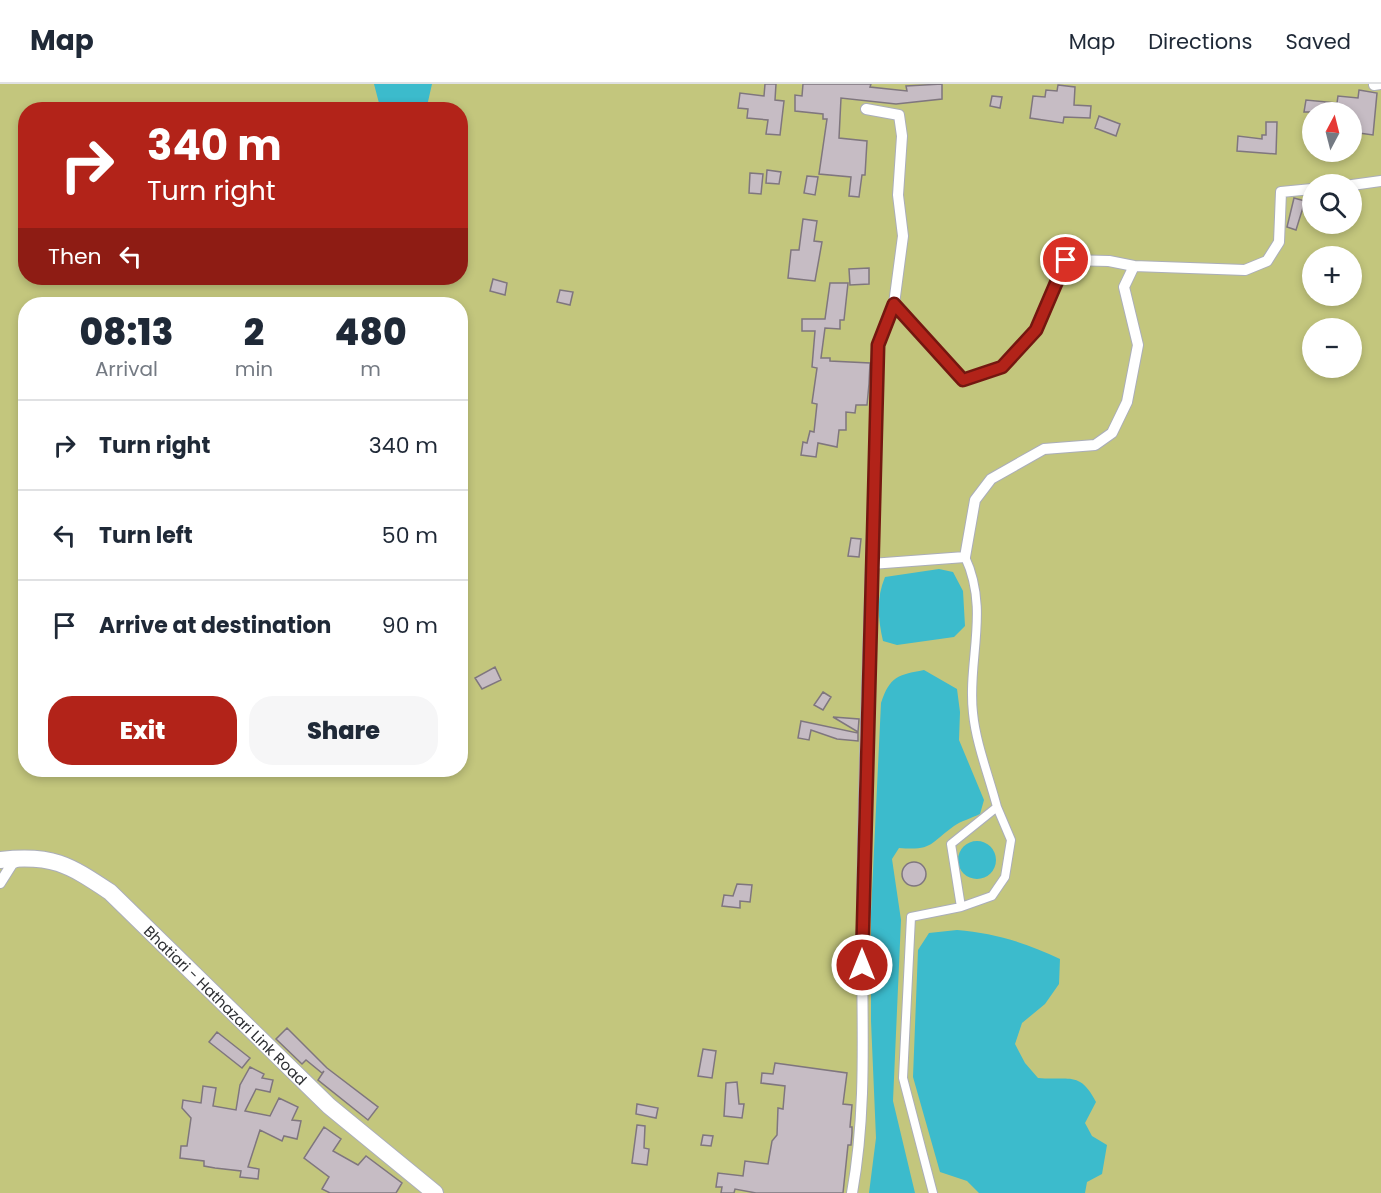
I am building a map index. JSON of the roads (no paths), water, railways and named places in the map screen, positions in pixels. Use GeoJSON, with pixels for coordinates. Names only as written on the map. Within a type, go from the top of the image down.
{"type":"FeatureCollection","features":[{"type":"Feature","properties":{"kind":"main road","name":"Bhatiari - Hathazari Link Road"},"geometry":{"type":"LineString","coordinates":[[0,860],[26,857],[52,860],[78,871],[110,892],[328,1106],[435,1193]]}},
{"type":"Feature","properties":{"kind":"street"},"geometry":{"type":"LineString","coordinates":[[852,1193],[858,1163],[863,1054],[862,932],[878,345],[894,304],[903,236],[898,195],[902,136],[899,116],[866,109]]}},
{"type":"Feature","properties":{"kind":"street"},"geometry":{"type":"LineString","coordinates":[[1362,183],[1381,181]]}},
{"type":"Feature","properties":{"kind":"street"},"geometry":{"type":"LineString","coordinates":[[894,304],[963,380],[1002,367],[1036,330],[1066,260],[1109,261],[1134,266],[1245,270],[1267,261],[1279,242],[1281,192],[1302,190]]}},
{"type":"Feature","properties":{"kind":"street"},"geometry":{"type":"LineString","coordinates":[[933,1193],[903,1078],[911,917],[960,907],[992,896],[1005,877],[1011,840],[997,807],[973,712],[978,629],[971,571],[965,557],[975,500],[991,478],[1044,449],[1095,445],[1112,433],[1127,402],[1138,345],[1124,286],[1134,266]]}},
{"type":"Feature","properties":{"kind":"street"},"geometry":{"type":"LineString","coordinates":[[871,564],[965,557]]}},
{"type":"Feature","properties":{"kind":"street"},"geometry":{"type":"LineString","coordinates":[[960,907],[951,844],[997,807]]}},
{"type":"Feature","properties":{"kind":"street"},"geometry":{"type":"LineString","coordinates":[[0,883],[12,864],[26,857]]}},
{"type":"Feature","properties":{"kind":"water"},"geometry":{"type":"Polygon","coordinates":[[[374,84],[432,84],[428,102],[379,102],[374,84]]]}},
{"type":"Feature","properties":{"kind":"water"},"geometry":{"type":"Polygon","coordinates":[[[939,569],[953,572],[963,591],[965,626],[954,637],[897,645],[883,641],[879,609],[880,593],[885,577],[939,569]]]}},
{"type":"Feature","properties":{"kind":"water"},"geometry":{"type":"Polygon","coordinates":[[[924,670],[957,689],[960,712],[959,740],[984,800],[980,814],[957,824],[930,845],[910,849],[899,848],[892,859],[901,920],[893,1101],[915,1193],[869,1193],[876,1138],[871,1021],[871,913],[881,703],[888,687],[896,678],[924,670]]]}},
{"type":"Feature","properties":{"kind":"water"},"geometry":{"type":"Polygon","coordinates":[[[977,841],[991,846],[996,860],[991,874],[977,879],[963,874],[958,860],[963,846],[977,841]]]}},
{"type":"Feature","properties":{"kind":"water"},"geometry":{"type":"Polygon","coordinates":[[[957,930],[1010,940],[1060,959],[1059,984],[1045,1004],[1022,1023],[1015,1044],[1025,1063],[1038,1078],[1065,1078],[1079,1081],[1096,1102],[1085,1123],[1092,1136],[1107,1145],[1102,1174],[1087,1182],[1085,1193],[979,1193],[967,1181],[940,1172],[913,1077],[918,950],[929,933],[957,930]]]}}]}
